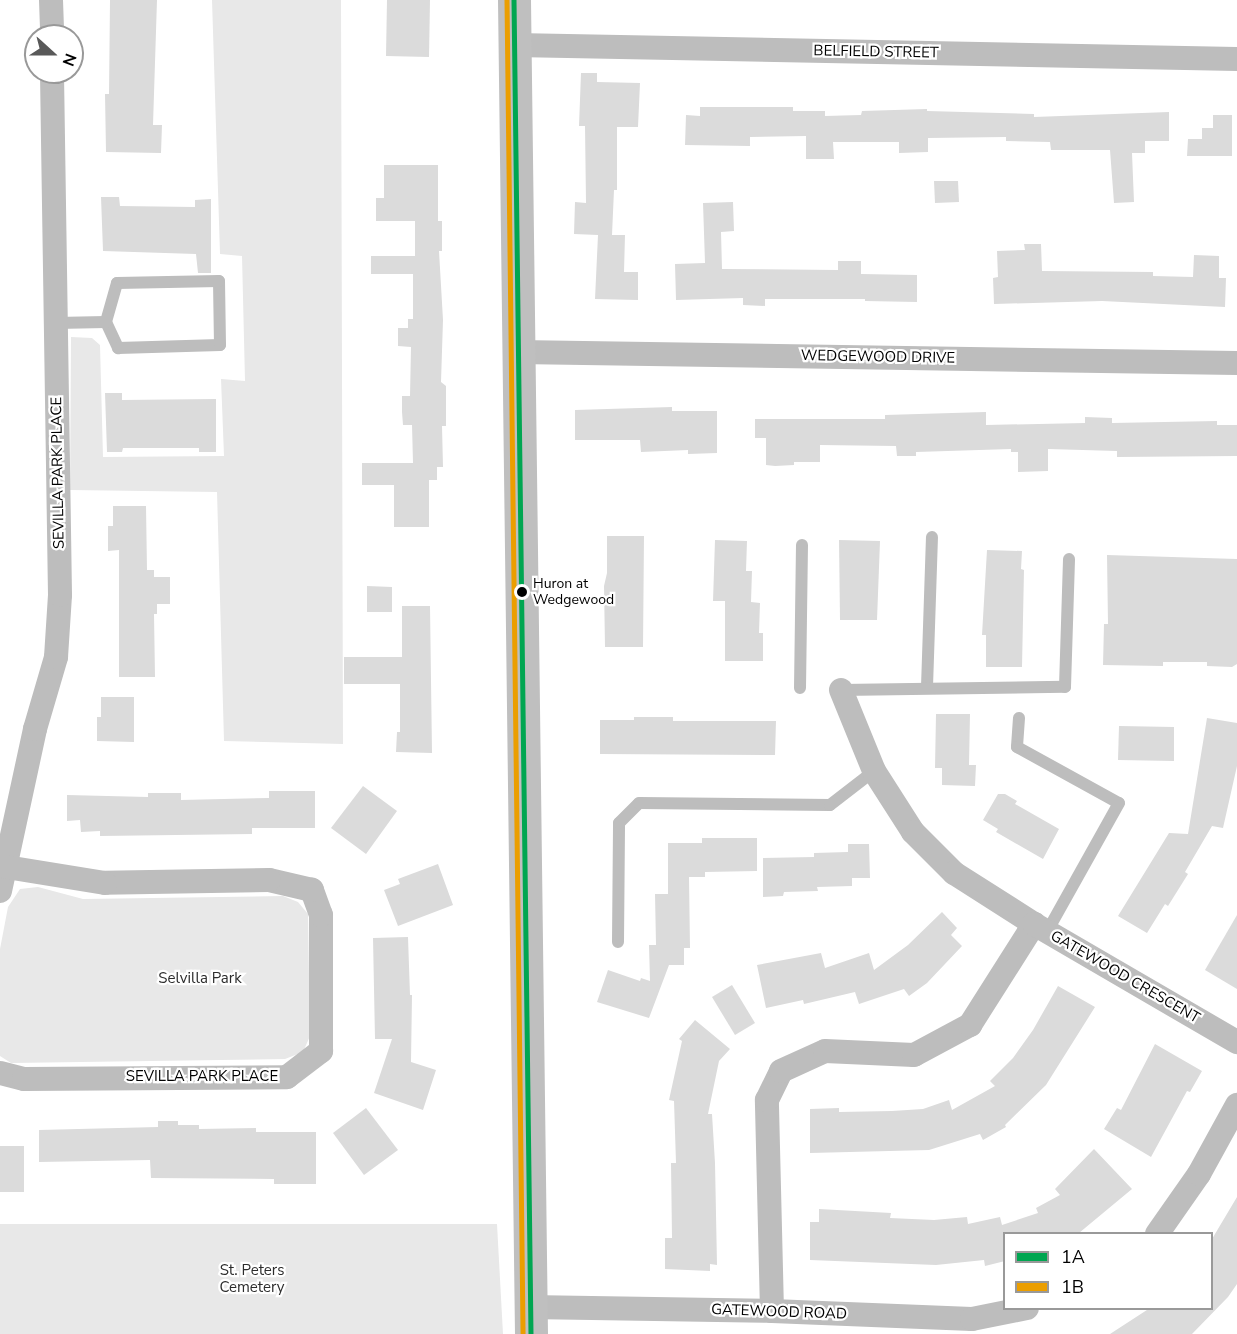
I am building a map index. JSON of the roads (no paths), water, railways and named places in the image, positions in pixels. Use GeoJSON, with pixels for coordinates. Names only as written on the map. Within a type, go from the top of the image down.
{"type":"FeatureCollection","features":[{"type":"Feature","properties":{"kind":"main road"},"geometry":{"type":"LineString","coordinates":[[514,0],[530,1321]]}},
{"type":"Feature","properties":{"kind":"street"},"geometry":{"type":"LineString","coordinates":[[51,0],[52,24]]}},
{"type":"Feature","properties":{"kind":"street","name":"BELFIELD STREET"},"geometry":{"type":"LineString","coordinates":[[515,45],[1237,59]]}},
{"type":"Feature","properties":{"kind":"street","name":"SEVILLA PARK PLACE"},"geometry":{"type":"LineString","coordinates":[[0,891],[35,729],[56,657],[60,595],[52,84]]}},
{"type":"Feature","properties":{"kind":"street","name":"WEDGEWOOD DRIVE"},"geometry":{"type":"LineString","coordinates":[[518,352],[1237,363]]}},
{"type":"Feature","properties":{"kind":"street"},"geometry":{"type":"LineString","coordinates":[[841,690],[874,771],[913,832],[954,873],[1041,928]]}},
{"type":"Feature","properties":{"kind":"street","name":"SEVILLA PARK PLACE"},"geometry":{"type":"LineString","coordinates":[[0,1073],[24,1078],[286,1077],[321,1051],[321,915],[312,890],[269,880],[105,883],[6,867]]}},
{"type":"Feature","properties":{"kind":"street","name":"GATEWOOD CRESCENT"},"geometry":{"type":"LineString","coordinates":[[772,1311],[767,1100],[781,1071],[825,1051],[914,1055],[970,1025],[1041,928],[1237,1042]]}},
{"type":"Feature","properties":{"kind":"street"},"geometry":{"type":"LineString","coordinates":[[1158,1232],[1199,1174],[1237,1105]]}},
{"type":"Feature","properties":{"kind":"street","name":"GATEWOOD ROAD"},"geometry":{"type":"LineString","coordinates":[[530,1321],[772,1311],[972,1319],[1017,1310]]}},
{"type":"Feature","properties":{"kind":"lane"},"geometry":{"type":"LineString","coordinates":[[219,281],[220,345],[118,348],[106,322],[117,283],[219,281]]}},
{"type":"Feature","properties":{"kind":"lane"},"geometry":{"type":"LineString","coordinates":[[56,323],[106,322]]}},
{"type":"Feature","properties":{"kind":"lane"},"geometry":{"type":"LineString","coordinates":[[927,687],[932,537]]}},
{"type":"Feature","properties":{"kind":"lane"},"geometry":{"type":"LineString","coordinates":[[800,688],[802,545]]}},
{"type":"Feature","properties":{"kind":"lane"},"geometry":{"type":"LineString","coordinates":[[841,690],[927,687],[1065,687],[1069,559]]}},
{"type":"Feature","properties":{"kind":"lane"},"geometry":{"type":"LineString","coordinates":[[1019,718],[1017,747],[1119,803],[1041,928]]}},
{"type":"Feature","properties":{"kind":"lane"},"geometry":{"type":"LineString","coordinates":[[618,942],[619,823],[639,803],[830,805],[874,771]]}},
{"type":"Feature","properties":{"kind":"place","name":"Huron at Wedgewood"},"geometry":{"type":"Point","coordinates":[522,592]}},
{"type":"Feature","properties":{"kind":"park label","name":"Selvilla Park"},"geometry":{"type":"Point","coordinates":[200,979]}},
{"type":"Feature","properties":{"kind":"park label","name":"St. Peters Cemetery"},"geometry":{"type":"Point","coordinates":[252,1278]}}]}
